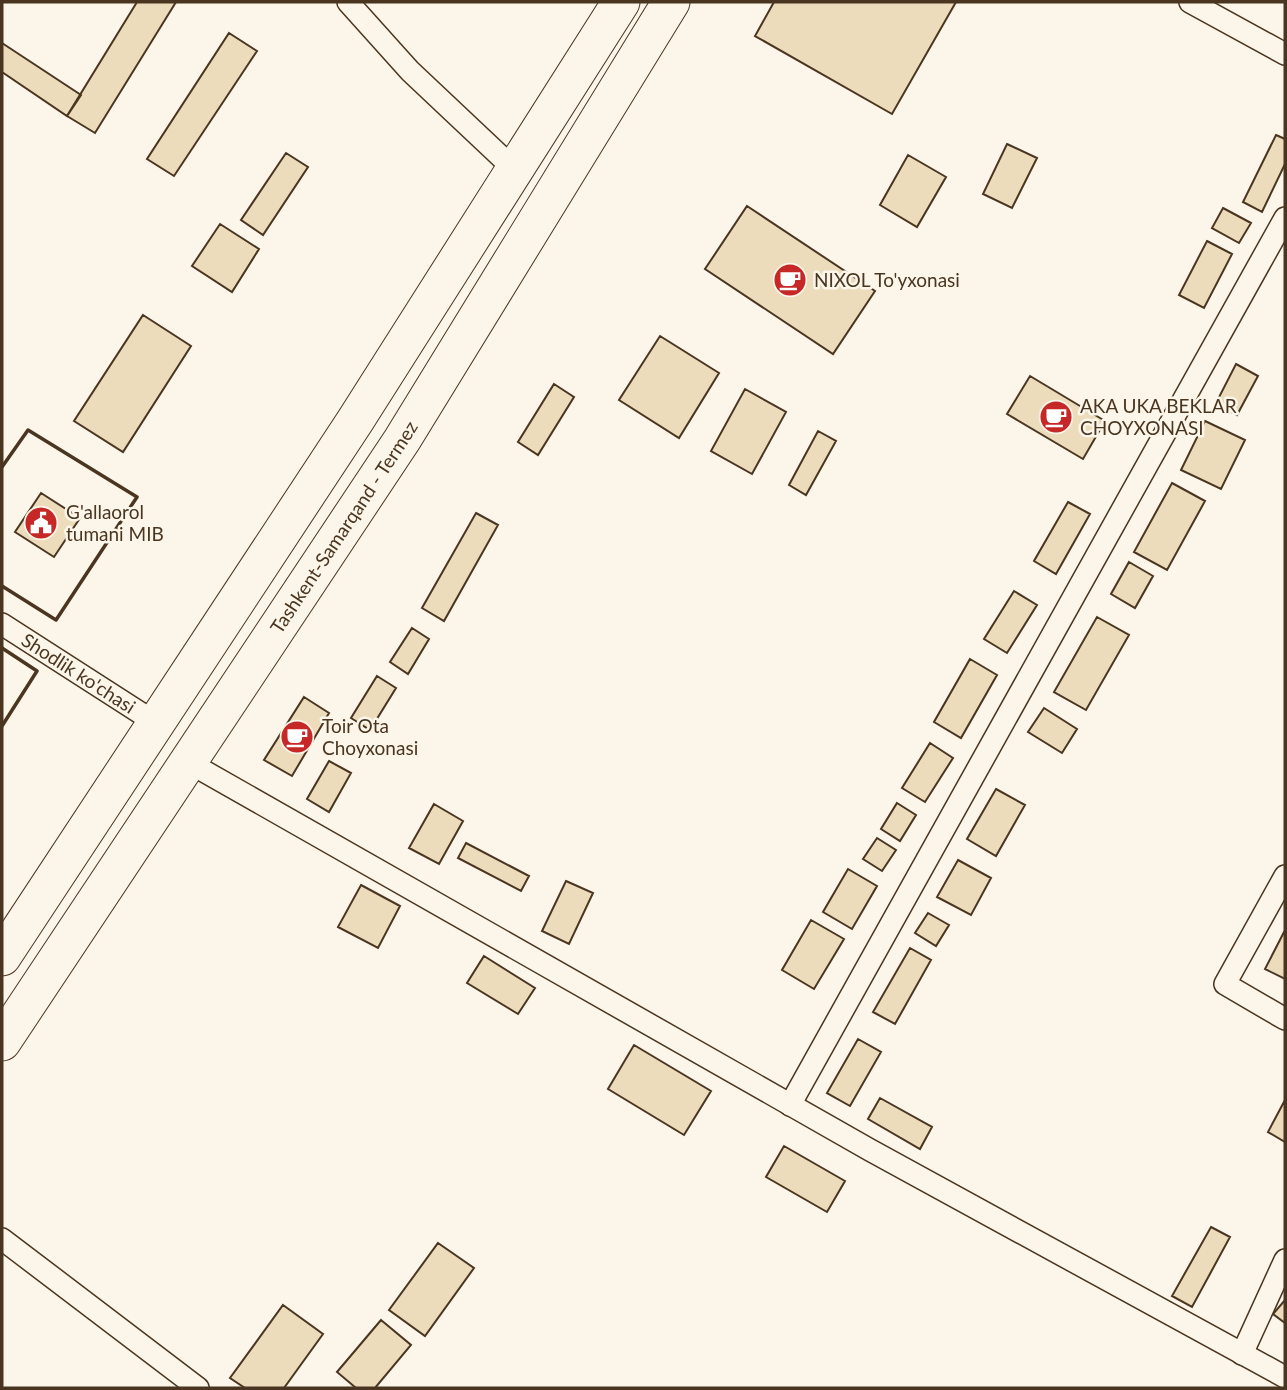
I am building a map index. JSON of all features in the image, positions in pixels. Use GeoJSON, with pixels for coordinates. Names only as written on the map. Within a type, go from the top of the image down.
{"type":"FeatureCollection","features":[{"type":"Feature","properties":{"kind":"highway"},"geometry":{"type":"LineString","coordinates":[[2,957],[355,421],[621,2]]}},
{"type":"Feature","properties":{"kind":"highway","name":"Tashkent-Samarqand - Termez"},"geometry":{"type":"LineString","coordinates":[[4,1036],[402,440],[671,2]]}},
{"type":"Feature","properties":{"kind":"street"},"geometry":{"type":"LineString","coordinates":[[348,2],[410,71],[516,170]]}},
{"type":"Feature","properties":{"kind":"street"},"geometry":{"type":"LineString","coordinates":[[1190,2],[1285,54]]}},
{"type":"Feature","properties":{"kind":"street"},"geometry":{"type":"LineString","coordinates":[[790,1105],[1285,218]]}},
{"type":"Feature","properties":{"kind":"street","name":"Shodlik ko'chasi"},"geometry":{"type":"LineString","coordinates":[[2,624],[156,723]]}},
{"type":"Feature","properties":{"kind":"street"},"geometry":{"type":"LineString","coordinates":[[188,762],[790,1105],[1285,1377]]}},
{"type":"Feature","properties":{"kind":"street"},"geometry":{"type":"LineString","coordinates":[[1285,876],[1225,984],[1285,1019]]}},
{"type":"Feature","properties":{"kind":"street"},"geometry":{"type":"LineString","coordinates":[[2,1239],[198,1388]]}},
{"type":"Feature","properties":{"kind":"street"},"geometry":{"type":"LineString","coordinates":[[1242,1354],[1285,1260]]}},
{"type":"Feature","properties":{"kind":"building"},"geometry":{"type":"Polygon","coordinates":[[[137,2],[176,2],[95,133],[67,116],[137,2]]]}},
{"type":"Feature","properties":{"kind":"building"},"geometry":{"type":"Polygon","coordinates":[[[774,2],[956,2],[892,114],[755,36],[774,2]]]}},
{"type":"Feature","properties":{"kind":"building"},"geometry":{"type":"Polygon","coordinates":[[[229,33],[257,51],[174,176],[147,159],[229,33]]]}},
{"type":"Feature","properties":{"kind":"building"},"geometry":{"type":"Polygon","coordinates":[[[2,43],[81,95],[67,116],[2,72],[2,43]]]}},
{"type":"Feature","properties":{"kind":"building"},"geometry":{"type":"Polygon","coordinates":[[[1276,135],[1285,139],[1285,164],[1262,212],[1243,202],[1276,135]]]}},
{"type":"Feature","properties":{"kind":"building"},"geometry":{"type":"Polygon","coordinates":[[[1007,144],[1037,158],[1012,208],[983,194],[1007,144]]]}},
{"type":"Feature","properties":{"kind":"building"},"geometry":{"type":"Polygon","coordinates":[[[286,153],[308,167],[263,235],[241,220],[286,153]]]}},
{"type":"Feature","properties":{"kind":"building"},"geometry":{"type":"Polygon","coordinates":[[[908,155],[946,177],[917,227],[880,205],[908,155]]]}},
{"type":"Feature","properties":{"kind":"building","name":"NIXOL To'yxonasi"},"geometry":{"type":"Polygon","coordinates":[[[747,206],[875,291],[833,354],[705,269],[747,206]]]}},
{"type":"Feature","properties":{"kind":"building"},"geometry":{"type":"Polygon","coordinates":[[[1223,208],[1251,223],[1239,243],[1212,228],[1223,208]]]}},
{"type":"Feature","properties":{"kind":"building"},"geometry":{"type":"Polygon","coordinates":[[[220,224],[259,249],[232,292],[192,266],[220,224]]]}},
{"type":"Feature","properties":{"kind":"building"},"geometry":{"type":"Polygon","coordinates":[[[1207,241],[1232,254],[1204,308],[1179,295],[1207,241]]]}},
{"type":"Feature","properties":{"kind":"building"},"geometry":{"type":"Polygon","coordinates":[[[143,315],[191,346],[123,452],[74,421],[143,315]]]}},
{"type":"Feature","properties":{"kind":"building"},"geometry":{"type":"Polygon","coordinates":[[[660,336],[719,373],[679,438],[619,400],[660,336]]]}},
{"type":"Feature","properties":{"kind":"building"},"geometry":{"type":"Polygon","coordinates":[[[1236,364],[1258,376],[1237,415],[1216,403],[1236,364]]]}},
{"type":"Feature","properties":{"kind":"building","name":"AKA UKA BEKLAR CHOYXONASI"},"geometry":{"type":"Polygon","coordinates":[[[1030,376],[1105,421],[1083,459],[1007,414],[1030,376]]]}},
{"type":"Feature","properties":{"kind":"building"},"geometry":{"type":"Polygon","coordinates":[[[554,384],[574,397],[538,455],[518,442],[554,384]]]}},
{"type":"Feature","properties":{"kind":"building"},"geometry":{"type":"Polygon","coordinates":[[[745,389],[786,412],[752,474],[711,451],[745,389]]]}},
{"type":"Feature","properties":{"kind":"building"},"geometry":{"type":"Polygon","coordinates":[[[1205,421],[1245,440],[1221,489],[1181,470],[1205,421]]]}},
{"type":"Feature","properties":{"kind":"building"},"geometry":{"type":"Polygon","coordinates":[[[818,431],[836,441],[806,495],[789,485],[818,431]]]}},
{"type":"Feature","properties":{"kind":"building"},"geometry":{"type":"Polygon","coordinates":[[[1172,483],[1205,501],[1167,570],[1134,552],[1172,483]]]}},
{"type":"Feature","properties":{"kind":"building"},"geometry":{"type":"Polygon","coordinates":[[[41,493],[80,518],[54,557],[15,532],[41,493]]]}},
{"type":"Feature","properties":{"kind":"building"},"geometry":{"type":"Polygon","coordinates":[[[1068,502],[1090,514],[1056,574],[1034,561],[1068,502]]]}},
{"type":"Feature","properties":{"kind":"building"},"geometry":{"type":"Polygon","coordinates":[[[476,513],[498,525],[444,621],[422,608],[476,513]]]}},
{"type":"Feature","properties":{"kind":"building"},"geometry":{"type":"Polygon","coordinates":[[[1129,562],[1153,576],[1135,608],[1111,594],[1129,562]]]}},
{"type":"Feature","properties":{"kind":"building"},"geometry":{"type":"Polygon","coordinates":[[[1014,591],[1037,605],[1007,653],[984,639],[1014,591]]]}},
{"type":"Feature","properties":{"kind":"building"},"geometry":{"type":"Polygon","coordinates":[[[1097,617],[1129,635],[1086,710],[1054,692],[1097,617]]]}},
{"type":"Feature","properties":{"kind":"building"},"geometry":{"type":"Polygon","coordinates":[[[412,628],[429,639],[408,674],[390,662],[412,628]]]}},
{"type":"Feature","properties":{"kind":"building"},"geometry":{"type":"Polygon","coordinates":[[[970,659],[997,675],[961,738],[934,722],[970,659]]]}},
{"type":"Feature","properties":{"kind":"building"},"geometry":{"type":"Polygon","coordinates":[[[377,676],[396,688],[370,730],[351,718],[377,676]]]}},
{"type":"Feature","properties":{"kind":"building","name":"Toir Ota Choyxonasi"},"geometry":{"type":"Polygon","coordinates":[[[304,697],[329,713],[292,776],[264,760],[304,697]]]}},
{"type":"Feature","properties":{"kind":"building"},"geometry":{"type":"Polygon","coordinates":[[[1044,708],[1077,729],[1062,753],[1028,732],[1044,708]]]}},
{"type":"Feature","properties":{"kind":"building"},"geometry":{"type":"Polygon","coordinates":[[[930,743],[953,758],[925,802],[902,788],[930,743]]]}},
{"type":"Feature","properties":{"kind":"building"},"geometry":{"type":"Polygon","coordinates":[[[329,761],[351,773],[329,812],[307,799],[329,761]]]}},
{"type":"Feature","properties":{"kind":"building"},"geometry":{"type":"Polygon","coordinates":[[[996,789],[1025,805],[996,856],[967,839],[996,789]]]}},
{"type":"Feature","properties":{"kind":"building"},"geometry":{"type":"Polygon","coordinates":[[[897,803],[916,815],[900,841],[881,829],[897,803]]]}},
{"type":"Feature","properties":{"kind":"building"},"geometry":{"type":"Polygon","coordinates":[[[434,804],[463,821],[439,864],[409,848],[434,804]]]}},
{"type":"Feature","properties":{"kind":"building"},"geometry":{"type":"Polygon","coordinates":[[[877,838],[896,850],[882,871],[863,859],[877,838]]]}},
{"type":"Feature","properties":{"kind":"building"},"geometry":{"type":"Polygon","coordinates":[[[466,843],[529,876],[521,891],[458,858],[466,843]]]}},
{"type":"Feature","properties":{"kind":"building"},"geometry":{"type":"Polygon","coordinates":[[[958,860],[991,878],[971,915],[937,897],[958,860]]]}},
{"type":"Feature","properties":{"kind":"building"},"geometry":{"type":"Polygon","coordinates":[[[848,869],[877,886],[852,929],[823,912],[848,869]]]}},
{"type":"Feature","properties":{"kind":"building"},"geometry":{"type":"Polygon","coordinates":[[[566,881],[593,893],[569,944],[542,931],[566,881]]]}},
{"type":"Feature","properties":{"kind":"building"},"geometry":{"type":"Polygon","coordinates":[[[361,885],[400,906],[378,948],[338,927],[361,885]]]}},
{"type":"Feature","properties":{"kind":"building"},"geometry":{"type":"Polygon","coordinates":[[[928,913],[949,925],[936,946],[915,933],[928,913]]]}},
{"type":"Feature","properties":{"kind":"building"},"geometry":{"type":"Polygon","coordinates":[[[811,920],[844,939],[814,989],[782,970],[811,920]]]}},
{"type":"Feature","properties":{"kind":"building"},"geometry":{"type":"Polygon","coordinates":[[[1285,932],[1285,979],[1265,969],[1285,932]]]}},
{"type":"Feature","properties":{"kind":"building"},"geometry":{"type":"Polygon","coordinates":[[[910,948],[931,960],[895,1024],[873,1012],[910,948]]]}},
{"type":"Feature","properties":{"kind":"building"},"geometry":{"type":"Polygon","coordinates":[[[484,956],[535,988],[518,1014],[467,983],[484,956]]]}},
{"type":"Feature","properties":{"kind":"building"},"geometry":{"type":"Polygon","coordinates":[[[858,1039],[881,1052],[850,1106],[827,1093],[858,1039]]]}},
{"type":"Feature","properties":{"kind":"building"},"geometry":{"type":"Polygon","coordinates":[[[634,1045],[711,1091],[684,1135],[608,1089],[634,1045]]]}},
{"type":"Feature","properties":{"kind":"building"},"geometry":{"type":"Polygon","coordinates":[[[880,1098],[932,1127],[920,1149],[868,1119],[880,1098]]]}},
{"type":"Feature","properties":{"kind":"building"},"geometry":{"type":"Polygon","coordinates":[[[1285,1100],[1285,1142],[1268,1132],[1285,1100]]]}},
{"type":"Feature","properties":{"kind":"building"},"geometry":{"type":"Polygon","coordinates":[[[784,1146],[845,1181],[827,1212],[766,1177],[784,1146]]]}},
{"type":"Feature","properties":{"kind":"building"},"geometry":{"type":"Polygon","coordinates":[[[1211,1227],[1230,1237],[1192,1307],[1172,1296],[1211,1227]]]}},
{"type":"Feature","properties":{"kind":"building"},"geometry":{"type":"Polygon","coordinates":[[[438,1243],[474,1268],[425,1336],[389,1310],[438,1243]]]}},
{"type":"Feature","properties":{"kind":"building"},"geometry":{"type":"Polygon","coordinates":[[[1285,1300],[1285,1323],[1273,1314],[1285,1300]]]}},
{"type":"Feature","properties":{"kind":"building"},"geometry":{"type":"Polygon","coordinates":[[[283,1305],[323,1334],[284,1388],[245,1388],[230,1378],[283,1305]]]}},
{"type":"Feature","properties":{"kind":"building"},"geometry":{"type":"Polygon","coordinates":[[[381,1320],[411,1345],[375,1388],[356,1388],[337,1372],[381,1320]]]}},
{"type":"Feature","properties":{"kind":"wall"},"geometry":{"type":"LineString","coordinates":[[2,467],[28,430],[137,497],[56,620],[2,586]]}},
{"type":"Feature","properties":{"kind":"wall"},"geometry":{"type":"LineString","coordinates":[[2,648],[37,671],[2,726]]}},
{"type":"Feature","properties":{"kind":"place","name":"NIXOL To'yxonasi"},"geometry":{"type":"Point","coordinates":[790,280]}},
{"type":"Feature","properties":{"kind":"place","name":"AKA UKA BEKLAR CHOYXONASI"},"geometry":{"type":"Point","coordinates":[1056,417]}},
{"type":"Feature","properties":{"kind":"place","name":"G'allaorol tumani MIB"},"geometry":{"type":"Point","coordinates":[41,523]}},
{"type":"Feature","properties":{"kind":"place","name":"Toir Ota Choyxonasi"},"geometry":{"type":"Point","coordinates":[297,737]}}]}
